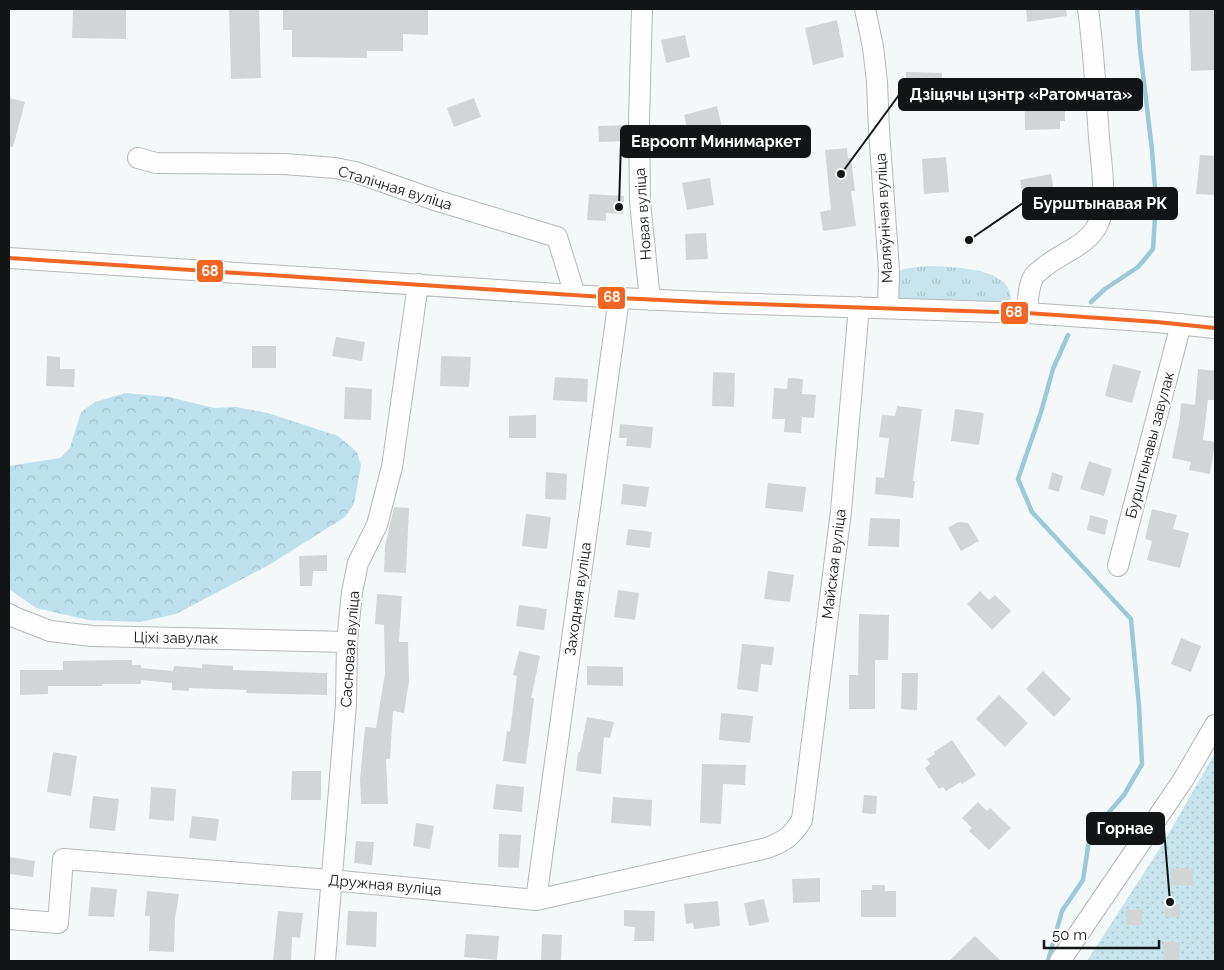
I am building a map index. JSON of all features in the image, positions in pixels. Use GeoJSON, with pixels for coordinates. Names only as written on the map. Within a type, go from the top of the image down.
{"type":"FeatureCollection","features":[{"type":"Feature","properties":{"kind":"street","name":"Новая вуліца"},"geometry":{"type":"LineString","coordinates":[[642,9],[639,121],[640,202],[650,300]]}},
{"type":"Feature","properties":{"kind":"street","name":"Маляўнічая вуліца"},"geometry":{"type":"LineString","coordinates":[[865,9],[873,47],[877,82],[889,270],[888,308]]}},
{"type":"Feature","properties":{"kind":"street"},"geometry":{"type":"LineString","coordinates":[[1027,313],[1028,293],[1034,276],[1052,261],[1088,238],[1098,226],[1102,217],[1104,203],[1102,171],[1088,9]]}},
{"type":"Feature","properties":{"kind":"street","name":"Сталічная вуліца"},"geometry":{"type":"LineString","coordinates":[[138,158],[156,163],[316,166],[355,172],[438,201],[557,237],[575,295]]}},
{"type":"Feature","properties":{"kind":"street"},"geometry":{"type":"LineString","coordinates":[[9,258],[650,300],[1027,313],[1215,328]]}},
{"type":"Feature","properties":{"kind":"street","name":"Сасновая вуліца"},"geometry":{"type":"LineString","coordinates":[[325,961],[346,704],[347,642],[352,592],[358,563],[377,525],[392,467],[418,284]]}},
{"type":"Feature","properties":{"kind":"street","name":"Заходняя вуліца"},"geometry":{"type":"LineString","coordinates":[[536,900],[619,298]]}},
{"type":"Feature","properties":{"kind":"street","name":"Майская вуліца"},"geometry":{"type":"LineString","coordinates":[[802,820],[841,511],[859,307]]}},
{"type":"Feature","properties":{"kind":"street","name":"Бурштынавы завулак"},"geometry":{"type":"LineString","coordinates":[[1118,566],[1181,324]]}},
{"type":"Feature","properties":{"kind":"street","name":"Ціхі завулак"},"geometry":{"type":"LineString","coordinates":[[9,614],[50,631],[92,636],[347,642]]}},
{"type":"Feature","properties":{"kind":"street"},"geometry":{"type":"LineString","coordinates":[[1060,961],[1183,780],[1215,725]]}},
{"type":"Feature","properties":{"kind":"street","name":"Дружная вуліца"},"geometry":{"type":"LineString","coordinates":[[9,919],[58,922],[63,859],[331,880],[536,900],[766,848],[784,842],[802,820]]}},
{"type":"Feature","properties":{"kind":"green space"},"geometry":{"type":"Polygon","coordinates":[[[926,266],[963,268],[990,274],[1001,280],[1008,288],[1011,299],[1006,302],[996,303],[906,301],[900,298],[896,294],[899,272],[903,269],[926,266]]]}},
{"type":"Feature","properties":{"kind":"green space"},"geometry":{"type":"Polygon","coordinates":[[[125,393],[169,397],[214,408],[236,407],[268,413],[338,436],[357,452],[361,465],[354,504],[345,517],[269,565],[176,614],[140,622],[88,620],[36,608],[9,589],[9,466],[60,458],[70,448],[81,412],[95,402],[125,393]]]}},
{"type":"Feature","properties":{"kind":"green space"},"geometry":{"type":"Polygon","coordinates":[[[1215,753],[1215,961],[1087,961],[1164,842],[1215,753]]]}},
{"type":"Feature","properties":{"kind":"building"},"geometry":{"type":"Polygon","coordinates":[[[73,9],[126,9],[126,39],[72,38],[73,9]]]}},
{"type":"Feature","properties":{"kind":"building"},"geometry":{"type":"Polygon","coordinates":[[[229,9],[259,9],[261,78],[231,79],[229,9]]]}},
{"type":"Feature","properties":{"kind":"building"},"geometry":{"type":"Polygon","coordinates":[[[283,9],[428,9],[428,35],[403,34],[403,51],[367,51],[367,58],[292,57],[292,30],[283,30],[283,9]]]}},
{"type":"Feature","properties":{"kind":"building"},"geometry":{"type":"Polygon","coordinates":[[[1026,9],[1066,9],[1067,16],[1027,22],[1026,9]]]}},
{"type":"Feature","properties":{"kind":"building"},"geometry":{"type":"Polygon","coordinates":[[[1189,9],[1215,9],[1215,70],[1191,71],[1189,9]]]}},
{"type":"Feature","properties":{"kind":"building"},"geometry":{"type":"Polygon","coordinates":[[[837,20],[844,57],[813,65],[805,28],[837,20]]]}},
{"type":"Feature","properties":{"kind":"building"},"geometry":{"type":"Polygon","coordinates":[[[685,35],[690,57],[666,63],[661,40],[685,35]]]}},
{"type":"Feature","properties":{"kind":"building"},"geometry":{"type":"Polygon","coordinates":[[[906,72],[942,73],[941,107],[906,107],[906,72]]]}},
{"type":"Feature","properties":{"kind":"building"},"geometry":{"type":"Polygon","coordinates":[[[1058,78],[1058,94],[1065,94],[1065,121],[1060,121],[1060,129],[1025,130],[1024,79],[1058,78]]]}},
{"type":"Feature","properties":{"kind":"building"},"geometry":{"type":"Polygon","coordinates":[[[9,98],[25,102],[13,147],[9,146],[9,98]]]}},
{"type":"Feature","properties":{"kind":"building"},"geometry":{"type":"Polygon","coordinates":[[[474,98],[481,117],[454,127],[447,108],[474,98]]]}},
{"type":"Feature","properties":{"kind":"building"},"geometry":{"type":"Polygon","coordinates":[[[717,106],[723,132],[690,140],[684,115],[717,106]]]}},
{"type":"Feature","properties":{"kind":"building"},"geometry":{"type":"Polygon","coordinates":[[[627,125],[627,141],[599,142],[598,126],[627,125]]]}},
{"type":"Feature","properties":{"kind":"building"},"geometry":{"type":"Polygon","coordinates":[[[847,148],[848,158],[851,158],[855,191],[851,191],[856,226],[823,231],[820,212],[831,210],[825,150],[847,148]]]}},
{"type":"Feature","properties":{"kind":"building"},"geometry":{"type":"Polygon","coordinates":[[[1200,155],[1215,156],[1215,195],[1196,194],[1200,155]]]}},
{"type":"Feature","properties":{"kind":"building"},"geometry":{"type":"Polygon","coordinates":[[[946,157],[949,192],[924,194],[922,159],[946,157]]]}},
{"type":"Feature","properties":{"kind":"building"},"geometry":{"type":"Polygon","coordinates":[[[1051,174],[1057,208],[1026,214],[1020,180],[1051,174]]]}},
{"type":"Feature","properties":{"kind":"building"},"geometry":{"type":"Polygon","coordinates":[[[710,178],[714,205],[687,210],[682,183],[710,178]]]}},
{"type":"Feature","properties":{"kind":"building"},"geometry":{"type":"Polygon","coordinates":[[[589,194],[624,196],[623,214],[606,213],[606,221],[587,220],[589,194]]]}},
{"type":"Feature","properties":{"kind":"building"},"geometry":{"type":"Polygon","coordinates":[[[706,233],[708,259],[686,260],[685,234],[706,233]]]}},
{"type":"Feature","properties":{"kind":"building"},"geometry":{"type":"Polygon","coordinates":[[[336,337],[365,342],[362,361],[332,356],[336,337]]]}},
{"type":"Feature","properties":{"kind":"building"},"geometry":{"type":"Polygon","coordinates":[[[252,346],[276,346],[276,368],[252,368],[252,346]]]}},
{"type":"Feature","properties":{"kind":"building"},"geometry":{"type":"Polygon","coordinates":[[[47,356],[60,357],[60,369],[75,369],[74,387],[46,386],[47,356]]]}},
{"type":"Feature","properties":{"kind":"building"},"geometry":{"type":"Polygon","coordinates":[[[441,356],[471,357],[469,387],[440,386],[441,356]]]}},
{"type":"Feature","properties":{"kind":"building"},"geometry":{"type":"Polygon","coordinates":[[[1113,364],[1141,371],[1132,403],[1105,396],[1113,364]]]}},
{"type":"Feature","properties":{"kind":"building"},"geometry":{"type":"Polygon","coordinates":[[[1198,369],[1215,371],[1215,400],[1208,400],[1203,440],[1215,442],[1210,474],[1189,470],[1191,462],[1172,458],[1181,403],[1195,405],[1198,369]]]}},
{"type":"Feature","properties":{"kind":"building"},"geometry":{"type":"Polygon","coordinates":[[[713,372],[735,373],[734,407],[712,406],[713,372]]]}},
{"type":"Feature","properties":{"kind":"building"},"geometry":{"type":"Polygon","coordinates":[[[555,377],[588,379],[587,402],[553,400],[555,377]]]}},
{"type":"Feature","properties":{"kind":"building"},"geometry":{"type":"Polygon","coordinates":[[[788,378],[803,379],[802,394],[816,395],[814,418],[802,417],[801,433],[784,432],[785,419],[772,419],[774,388],[787,389],[788,378]]]}},
{"type":"Feature","properties":{"kind":"building"},"geometry":{"type":"Polygon","coordinates":[[[345,387],[372,389],[371,420],[344,419],[345,387]]]}},
{"type":"Feature","properties":{"kind":"building"},"geometry":{"type":"Polygon","coordinates":[[[897,406],[922,409],[913,481],[915,481],[913,498],[875,494],[876,477],[884,478],[889,438],[879,437],[882,415],[895,416],[897,406]]]}},
{"type":"Feature","properties":{"kind":"building"},"geometry":{"type":"Polygon","coordinates":[[[955,409],[984,413],[979,445],[951,441],[955,409]]]}},
{"type":"Feature","properties":{"kind":"building"},"geometry":{"type":"Polygon","coordinates":[[[536,415],[536,438],[509,438],[509,416],[536,415]]]}},
{"type":"Feature","properties":{"kind":"building"},"geometry":{"type":"Polygon","coordinates":[[[620,424],[653,427],[651,448],[626,446],[627,438],[619,438],[620,424]]]}},
{"type":"Feature","properties":{"kind":"building"},"geometry":{"type":"Polygon","coordinates":[[[1089,461],[1112,469],[1104,496],[1080,489],[1089,461]]]}},
{"type":"Feature","properties":{"kind":"building"},"geometry":{"type":"Polygon","coordinates":[[[546,472],[567,474],[566,500],[545,499],[546,472]]]}},
{"type":"Feature","properties":{"kind":"building"},"geometry":{"type":"Polygon","coordinates":[[[1052,472],[1063,476],[1059,492],[1048,489],[1052,472]]]}},
{"type":"Feature","properties":{"kind":"building"},"geometry":{"type":"Polygon","coordinates":[[[768,483],[806,487],[803,512],[765,508],[768,483]]]}},
{"type":"Feature","properties":{"kind":"building"},"geometry":{"type":"Polygon","coordinates":[[[623,484],[649,487],[646,507],[621,504],[623,484]]]}},
{"type":"Feature","properties":{"kind":"building"},"geometry":{"type":"Polygon","coordinates":[[[394,507],[409,508],[406,573],[384,572],[385,546],[394,507]]]}},
{"type":"Feature","properties":{"kind":"building"},"geometry":{"type":"Polygon","coordinates":[[[1152,509],[1177,515],[1173,529],[1189,533],[1180,568],[1147,560],[1152,541],[1145,539],[1152,509]]]}},
{"type":"Feature","properties":{"kind":"building"},"geometry":{"type":"Polygon","coordinates":[[[526,514],[551,517],[547,549],[522,546],[526,514]]]}},
{"type":"Feature","properties":{"kind":"building"},"geometry":{"type":"Polygon","coordinates":[[[1090,515],[1108,520],[1105,535],[1087,530],[1090,515]]]}},
{"type":"Feature","properties":{"kind":"building"},"geometry":{"type":"Polygon","coordinates":[[[870,518],[900,519],[899,547],[868,546],[870,518]]]}},
{"type":"Feature","properties":{"kind":"building"},"geometry":{"type":"Polygon","coordinates":[[[958,522],[968,523],[979,541],[961,551],[948,528],[958,522]]]}},
{"type":"Feature","properties":{"kind":"building"},"geometry":{"type":"Polygon","coordinates":[[[628,529],[652,532],[650,548],[626,545],[628,529]]]}},
{"type":"Feature","properties":{"kind":"building"},"geometry":{"type":"Polygon","coordinates":[[[327,555],[327,571],[313,571],[312,586],[300,586],[299,556],[327,555]]]}},
{"type":"Feature","properties":{"kind":"building"},"geometry":{"type":"Polygon","coordinates":[[[768,571],[794,575],[790,602],[764,599],[768,571]]]}},
{"type":"Feature","properties":{"kind":"building"},"geometry":{"type":"Polygon","coordinates":[[[618,590],[639,593],[635,620],[614,617],[618,590]]]}},
{"type":"Feature","properties":{"kind":"building"},"geometry":{"type":"Polygon","coordinates":[[[980,591],[989,600],[995,595],[1011,611],[992,630],[967,604],[980,591]]]}},
{"type":"Feature","properties":{"kind":"building"},"geometry":{"type":"Polygon","coordinates":[[[377,594],[402,596],[399,642],[408,642],[409,681],[404,713],[393,711],[390,759],[386,759],[388,804],[361,804],[360,779],[365,727],[376,728],[385,673],[384,625],[375,624],[377,594]]]}},
{"type":"Feature","properties":{"kind":"building"},"geometry":{"type":"Polygon","coordinates":[[[519,605],[547,609],[544,630],[516,626],[519,605]]]}},
{"type":"Feature","properties":{"kind":"building"},"geometry":{"type":"Polygon","coordinates":[[[859,614],[889,615],[888,660],[875,660],[875,709],[849,709],[849,675],[858,675],[859,614]]]}},
{"type":"Feature","properties":{"kind":"building"},"geometry":{"type":"Polygon","coordinates":[[[1181,638],[1201,646],[1191,672],[1171,664],[1181,638]]]}},
{"type":"Feature","properties":{"kind":"building"},"geometry":{"type":"Polygon","coordinates":[[[742,644],[774,647],[772,665],[761,664],[758,692],[737,689],[742,644]]]}},
{"type":"Feature","properties":{"kind":"building"},"geometry":{"type":"Polygon","coordinates":[[[519,651],[540,656],[531,698],[534,698],[526,764],[503,761],[507,731],[510,732],[517,676],[513,675],[519,651]]]}},
{"type":"Feature","properties":{"kind":"building"},"geometry":{"type":"Polygon","coordinates":[[[132,660],[132,665],[141,665],[141,668],[173,671],[174,666],[202,668],[202,664],[233,666],[233,670],[327,673],[327,695],[246,693],[247,690],[189,688],[189,691],[172,690],[172,683],[141,680],[141,684],[48,686],[48,694],[20,695],[20,670],[63,670],[63,661],[132,660]]]}},
{"type":"Feature","properties":{"kind":"building"},"geometry":{"type":"Polygon","coordinates":[[[587,666],[623,667],[623,686],[587,685],[587,666]]]}},
{"type":"Feature","properties":{"kind":"building"},"geometry":{"type":"Polygon","coordinates":[[[1043,671],[1071,699],[1054,717],[1026,689],[1043,671]]]}},
{"type":"Feature","properties":{"kind":"building"},"geometry":{"type":"Polygon","coordinates":[[[902,673],[918,673],[917,710],[901,709],[902,673]]]}},
{"type":"Feature","properties":{"kind":"building"},"geometry":{"type":"Polygon","coordinates":[[[999,695],[1028,723],[1005,747],[976,719],[999,695]]]}},
{"type":"Feature","properties":{"kind":"building"},"geometry":{"type":"Polygon","coordinates":[[[721,713],[753,716],[750,743],[719,740],[721,713]]]}},
{"type":"Feature","properties":{"kind":"building"},"geometry":{"type":"Polygon","coordinates":[[[587,717],[614,722],[610,738],[604,737],[601,774],[576,771],[578,752],[580,752],[587,717]]]}},
{"type":"Feature","properties":{"kind":"building"},"geometry":{"type":"Polygon","coordinates":[[[952,740],[976,775],[946,791],[943,787],[939,789],[925,768],[930,764],[927,759],[952,740]]]}},
{"type":"Feature","properties":{"kind":"building"},"geometry":{"type":"Polygon","coordinates":[[[53,752],[77,756],[71,796],[47,792],[53,752]]]}},
{"type":"Feature","properties":{"kind":"building"},"geometry":{"type":"Polygon","coordinates":[[[702,764],[746,765],[745,785],[723,784],[721,824],[700,823],[702,764]]]}},
{"type":"Feature","properties":{"kind":"building"},"geometry":{"type":"Polygon","coordinates":[[[292,771],[321,771],[321,800],[291,800],[292,771]]]}},
{"type":"Feature","properties":{"kind":"building"},"geometry":{"type":"Polygon","coordinates":[[[496,784],[524,787],[522,812],[493,809],[496,784]]]}},
{"type":"Feature","properties":{"kind":"building"},"geometry":{"type":"Polygon","coordinates":[[[151,787],[176,789],[174,821],[149,819],[151,787]]]}},
{"type":"Feature","properties":{"kind":"building"},"geometry":{"type":"Polygon","coordinates":[[[864,795],[877,796],[876,814],[862,813],[864,795]]]}},
{"type":"Feature","properties":{"kind":"building"},"geometry":{"type":"Polygon","coordinates":[[[93,796],[119,799],[115,831],[89,828],[93,796]]]}},
{"type":"Feature","properties":{"kind":"building"},"geometry":{"type":"Polygon","coordinates":[[[613,797],[652,800],[651,826],[611,823],[613,797]]]}},
{"type":"Feature","properties":{"kind":"building"},"geometry":{"type":"Polygon","coordinates":[[[978,802],[987,811],[990,808],[1011,828],[989,850],[969,831],[972,828],[962,818],[978,802]]]}},
{"type":"Feature","properties":{"kind":"building"},"geometry":{"type":"Polygon","coordinates":[[[192,816],[219,819],[216,841],[189,838],[192,816]]]}},
{"type":"Feature","properties":{"kind":"building"},"geometry":{"type":"Polygon","coordinates":[[[416,823],[434,826],[430,849],[413,846],[416,823]]]}},
{"type":"Feature","properties":{"kind":"building"},"geometry":{"type":"Polygon","coordinates":[[[499,834],[521,835],[519,868],[498,867],[499,834]]]}},
{"type":"Feature","properties":{"kind":"building"},"geometry":{"type":"Polygon","coordinates":[[[356,841],[374,842],[372,865],[354,863],[356,841]]]}},
{"type":"Feature","properties":{"kind":"building"},"geometry":{"type":"Polygon","coordinates":[[[9,857],[35,861],[33,877],[9,874],[9,857]]]}},
{"type":"Feature","properties":{"kind":"building"},"geometry":{"type":"Polygon","coordinates":[[[1171,868],[1193,868],[1193,886],[1171,885],[1171,868]]]}},
{"type":"Feature","properties":{"kind":"building"},"geometry":{"type":"Polygon","coordinates":[[[820,878],[820,902],[793,903],[792,879],[820,878]]]}},
{"type":"Feature","properties":{"kind":"building"},"geometry":{"type":"Polygon","coordinates":[[[872,885],[885,885],[885,891],[896,891],[896,917],[861,917],[861,890],[872,890],[872,885]]]}},
{"type":"Feature","properties":{"kind":"building"},"geometry":{"type":"Polygon","coordinates":[[[91,887],[117,889],[114,917],[88,916],[91,887]]]}},
{"type":"Feature","properties":{"kind":"building"},"geometry":{"type":"Polygon","coordinates":[[[147,891],[179,894],[175,919],[174,952],[149,951],[150,916],[145,916],[147,891]]]}},
{"type":"Feature","properties":{"kind":"building"},"geometry":{"type":"Polygon","coordinates":[[[764,899],[769,922],[749,926],[744,903],[764,899]]]}},
{"type":"Feature","properties":{"kind":"building"},"geometry":{"type":"Polygon","coordinates":[[[718,901],[720,926],[694,929],[693,923],[686,924],[684,904],[718,901]]]}},
{"type":"Feature","properties":{"kind":"building"},"geometry":{"type":"Polygon","coordinates":[[[1165,904],[1180,904],[1180,917],[1165,917],[1165,904]]]}},
{"type":"Feature","properties":{"kind":"building"},"geometry":{"type":"Polygon","coordinates":[[[624,910],[655,911],[654,941],[634,941],[635,927],[624,926],[624,910]]]}},
{"type":"Feature","properties":{"kind":"building"},"geometry":{"type":"Polygon","coordinates":[[[1126,910],[1142,910],[1142,925],[1126,925],[1126,910]]]}},
{"type":"Feature","properties":{"kind":"building"},"geometry":{"type":"Polygon","coordinates":[[[278,911],[303,913],[300,938],[292,937],[291,961],[273,961],[278,911]]]}},
{"type":"Feature","properties":{"kind":"building"},"geometry":{"type":"Polygon","coordinates":[[[348,911],[377,912],[376,947],[346,945],[348,911]]]}},
{"type":"Feature","properties":{"kind":"building"},"geometry":{"type":"Polygon","coordinates":[[[466,934],[499,936],[497,960],[464,957],[466,934]]]}},
{"type":"Feature","properties":{"kind":"building"},"geometry":{"type":"Polygon","coordinates":[[[542,934],[562,935],[561,961],[541,961],[542,934]]]}},
{"type":"Feature","properties":{"kind":"building"},"geometry":{"type":"Polygon","coordinates":[[[975,936],[1001,961],[949,961],[975,936]]]}},
{"type":"Feature","properties":{"kind":"building"},"geometry":{"type":"Polygon","coordinates":[[[1164,942],[1180,942],[1179,961],[1163,961],[1164,942]]]}},
{"type":"Feature","properties":{"kind":"waterway"},"geometry":{"type":"LineString","coordinates":[[1091,302],[1105,289],[1138,267],[1153,249],[1156,201],[1137,9]]}},
{"type":"Feature","properties":{"kind":"waterway"},"geometry":{"type":"LineString","coordinates":[[1048,961],[1062,911],[1083,880],[1090,834],[1124,795],[1142,764],[1131,619],[1032,512],[1018,479],[1041,412],[1053,369],[1068,335]]}},
{"type":"Feature","properties":{"kind":"transit line","name":"68"},"geometry":{"type":"LineString","coordinates":[[9,258],[619,298],[1027,313],[1215,328]]}},
{"type":"Feature","properties":{"kind":"place","name":"Дзіцячы цэнтр «Ратомчата»"},"geometry":{"type":"Point","coordinates":[841,174]}},
{"type":"Feature","properties":{"kind":"place","name":"Евроопт Минимаркет"},"geometry":{"type":"Point","coordinates":[619,207]}},
{"type":"Feature","properties":{"kind":"place","name":"Бурштынавая РК"},"geometry":{"type":"Point","coordinates":[969,240]}},
{"type":"Feature","properties":{"kind":"place","name":"Горнае"},"geometry":{"type":"Point","coordinates":[1170,902]}}]}
